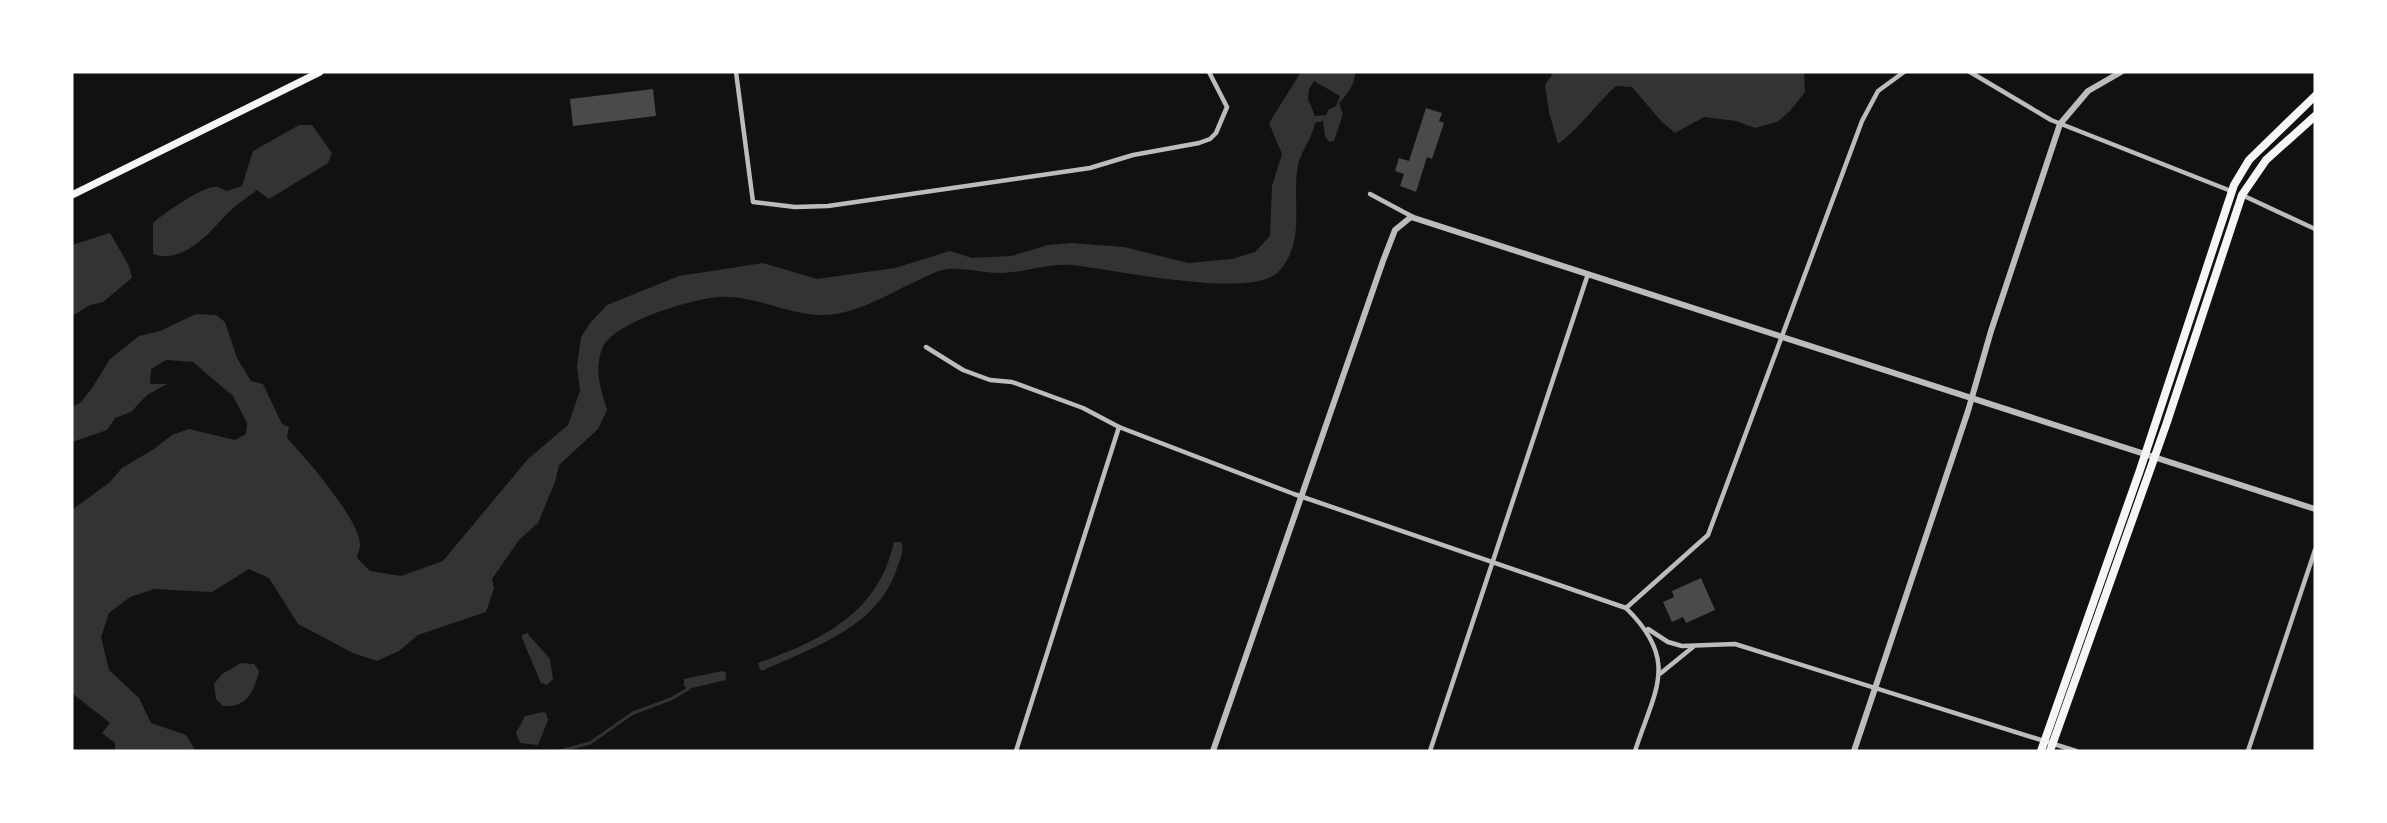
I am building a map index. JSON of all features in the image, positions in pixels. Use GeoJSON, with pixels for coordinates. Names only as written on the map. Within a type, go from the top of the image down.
{"type":"FeatureCollection","features":[{"type":"Feature","properties":{"kind":"main road"},"geometry":{"type":"LineString","coordinates":[[72,195],[320,72]]}},
{"type":"Feature","properties":{"kind":"main road"},"geometry":{"type":"LineString","coordinates":[[2050,745],[2231,191],[2249,160],[2315,96]]}},
{"type":"Feature","properties":{"kind":"main road"},"geometry":{"type":"LineString","coordinates":[[2041,751],[2050,745],[2154,458],[2242,195],[2262,164],[2315,116]]}},
{"type":"Feature","properties":{"kind":"street"},"geometry":{"type":"LineString","coordinates":[[736,72],[753,202],[795,207],[828,206],[1090,168],[1133,155],[1198,143],[1210,139],[1216,133],[1227,107],[1209,72]]}},
{"type":"Feature","properties":{"kind":"street"},"geometry":{"type":"LineString","coordinates":[[1626,608],[1708,535],[1870,104],[1878,91],[1904,72]]}},
{"type":"Feature","properties":{"kind":"street"},"geometry":{"type":"LineString","coordinates":[[1970,72],[2027,108],[2060,124],[2231,191]]}},
{"type":"Feature","properties":{"kind":"street"},"geometry":{"type":"LineString","coordinates":[[1854,751],[2060,124],[2088,91],[2121,72]]}},
{"type":"Feature","properties":{"kind":"street"},"geometry":{"type":"LineString","coordinates":[[1370,194],[1411,218],[2315,509]]}},
{"type":"Feature","properties":{"kind":"street"},"geometry":{"type":"LineString","coordinates":[[2242,195],[2315,229]]}},
{"type":"Feature","properties":{"kind":"street"},"geometry":{"type":"LineString","coordinates":[[1213,751],[1394,232],[1411,218]]}},
{"type":"Feature","properties":{"kind":"street"},"geometry":{"type":"LineString","coordinates":[[1430,751],[1588,274]]}},
{"type":"Feature","properties":{"kind":"street"},"geometry":{"type":"LineString","coordinates":[[926,347],[963,370],[990,380],[1012,382],[1083,408],[1119,427],[1301,496],[1493,560],[1626,608],[1646,627],[1675,645],[1693,647],[1724,642],[1735,644],[2050,745],[2076,751]]}},
{"type":"Feature","properties":{"kind":"street"},"geometry":{"type":"LineString","coordinates":[[1016,751],[1119,427]]}},
{"type":"Feature","properties":{"kind":"street"},"geometry":{"type":"LineString","coordinates":[[2248,751],[2315,550]]}},
{"type":"Feature","properties":{"kind":"street"},"geometry":{"type":"LineString","coordinates":[[1635,751],[1661,673],[1656,648],[1646,627]]}},
{"type":"Feature","properties":{"kind":"street"},"geometry":{"type":"LineString","coordinates":[[1661,673],[1693,647]]}},
{"type":"Feature","properties":{"kind":"shaded area"},"geometry":{"type":"Polygon","coordinates":[[[1301,72],[1355,72],[1350,89],[1339,103],[1343,114],[1334,141],[1329,142],[1325,136],[1323,121],[1315,123],[1298,165],[1295,235],[1292,248],[1278,272],[1263,280],[1240,283],[1180,281],[1072,265],[1055,265],[1003,273],[949,269],[934,273],[874,302],[851,310],[825,315],[799,312],[732,297],[708,298],[656,313],[622,329],[603,347],[598,371],[607,410],[598,429],[559,465],[555,482],[538,523],[519,540],[492,579],[494,588],[486,612],[418,635],[399,651],[377,661],[353,653],[298,624],[269,578],[249,569],[212,592],[154,589],[130,597],[109,613],[101,637],[109,670],[139,698],[151,723],[186,735],[196,751],[115,751],[115,743],[102,733],[110,723],[72,693],[72,510],[110,482],[122,468],[172,435],[189,429],[235,440],[246,434],[247,423],[233,396],[193,362],[166,360],[151,369],[150,384],[167,384],[147,395],[131,412],[115,418],[107,430],[72,442],[72,407],[81,402],[110,359],[139,336],[160,331],[196,314],[216,315],[225,322],[237,358],[251,381],[263,384],[282,424],[289,427],[287,438],[330,489],[351,521],[358,534],[360,545],[357,558],[370,571],[401,576],[443,561],[528,459],[568,425],[580,391],[577,366],[581,337],[607,305],[679,276],[763,263],[817,279],[895,268],[950,251],[972,258],[1011,256],[1048,245],[1072,243],[1124,247],[1188,263],[1232,259],[1255,252],[1270,236],[1272,186],[1282,154],[1269,123],[1301,72]],[[1314,81],[1309,89],[1308,99],[1315,116],[1326,115],[1329,109],[1336,106],[1340,96],[1314,81]]]}},
{"type":"Feature","properties":{"kind":"shaded area"},"geometry":{"type":"Polygon","coordinates":[[[1554,72],[1804,72],[1805,92],[1790,111],[1777,122],[1755,128],[1736,121],[1704,117],[1675,133],[1661,121],[1632,87],[1616,86],[1558,144],[1549,112],[1545,85],[1554,72]]]}},
{"type":"Feature","properties":{"kind":"shaded area"},"geometry":{"type":"Polygon","coordinates":[[[299,125],[312,125],[332,153],[328,163],[269,199],[257,190],[231,210],[201,240],[183,252],[163,256],[153,254],[153,223],[204,190],[218,187],[227,191],[242,186],[253,151],[299,125]]]}},
{"type":"Feature","properties":{"kind":"shaded area"},"geometry":{"type":"Polygon","coordinates":[[[110,233],[129,266],[132,278],[103,302],[90,305],[72,316],[72,245],[110,233]]]}},
{"type":"Feature","properties":{"kind":"shaded area"},"geometry":{"type":"Polygon","coordinates":[[[894,542],[901,542],[902,555],[888,589],[875,606],[859,621],[822,644],[762,671],[760,669],[758,663],[825,634],[861,606],[875,588],[886,567],[894,542]]]}},
{"type":"Feature","properties":{"kind":"shaded area"},"geometry":{"type":"Polygon","coordinates":[[[527,633],[550,659],[553,679],[547,685],[541,683],[522,638],[522,635],[527,633]]]}},
{"type":"Feature","properties":{"kind":"shaded area"},"geometry":{"type":"Polygon","coordinates":[[[241,663],[254,664],[259,671],[255,685],[244,701],[231,706],[223,706],[216,699],[214,684],[222,674],[241,663]]]}},
{"type":"Feature","properties":{"kind":"shaded area"},"geometry":{"type":"Polygon","coordinates":[[[722,671],[726,673],[726,680],[688,689],[684,686],[684,679],[722,671]]]}},
{"type":"Feature","properties":{"kind":"shaded area"},"geometry":{"type":"Polygon","coordinates":[[[546,713],[548,720],[538,745],[520,743],[516,733],[525,716],[546,713]]]}},
{"type":"Feature","properties":{"kind":"building"},"geometry":{"type":"Polygon","coordinates":[[[653,89],[656,116],[573,126],[570,99],[653,89]]]}},
{"type":"Feature","properties":{"kind":"building"},"geometry":{"type":"Polygon","coordinates":[[[1426,108],[1442,113],[1439,121],[1444,123],[1432,159],[1427,157],[1416,192],[1400,186],[1404,174],[1395,171],[1399,158],[1409,161],[1426,108]]]}},
{"type":"Feature","properties":{"kind":"building"},"geometry":{"type":"Polygon","coordinates":[[[1701,578],[1715,610],[1686,623],[1683,617],[1672,622],[1663,602],[1674,597],[1672,591],[1701,578]]]}},
{"type":"Feature","properties":{"kind":"waterway"},"geometry":{"type":"LineString","coordinates":[[560,751],[590,743],[633,713],[671,699],[688,689]]}}]}
